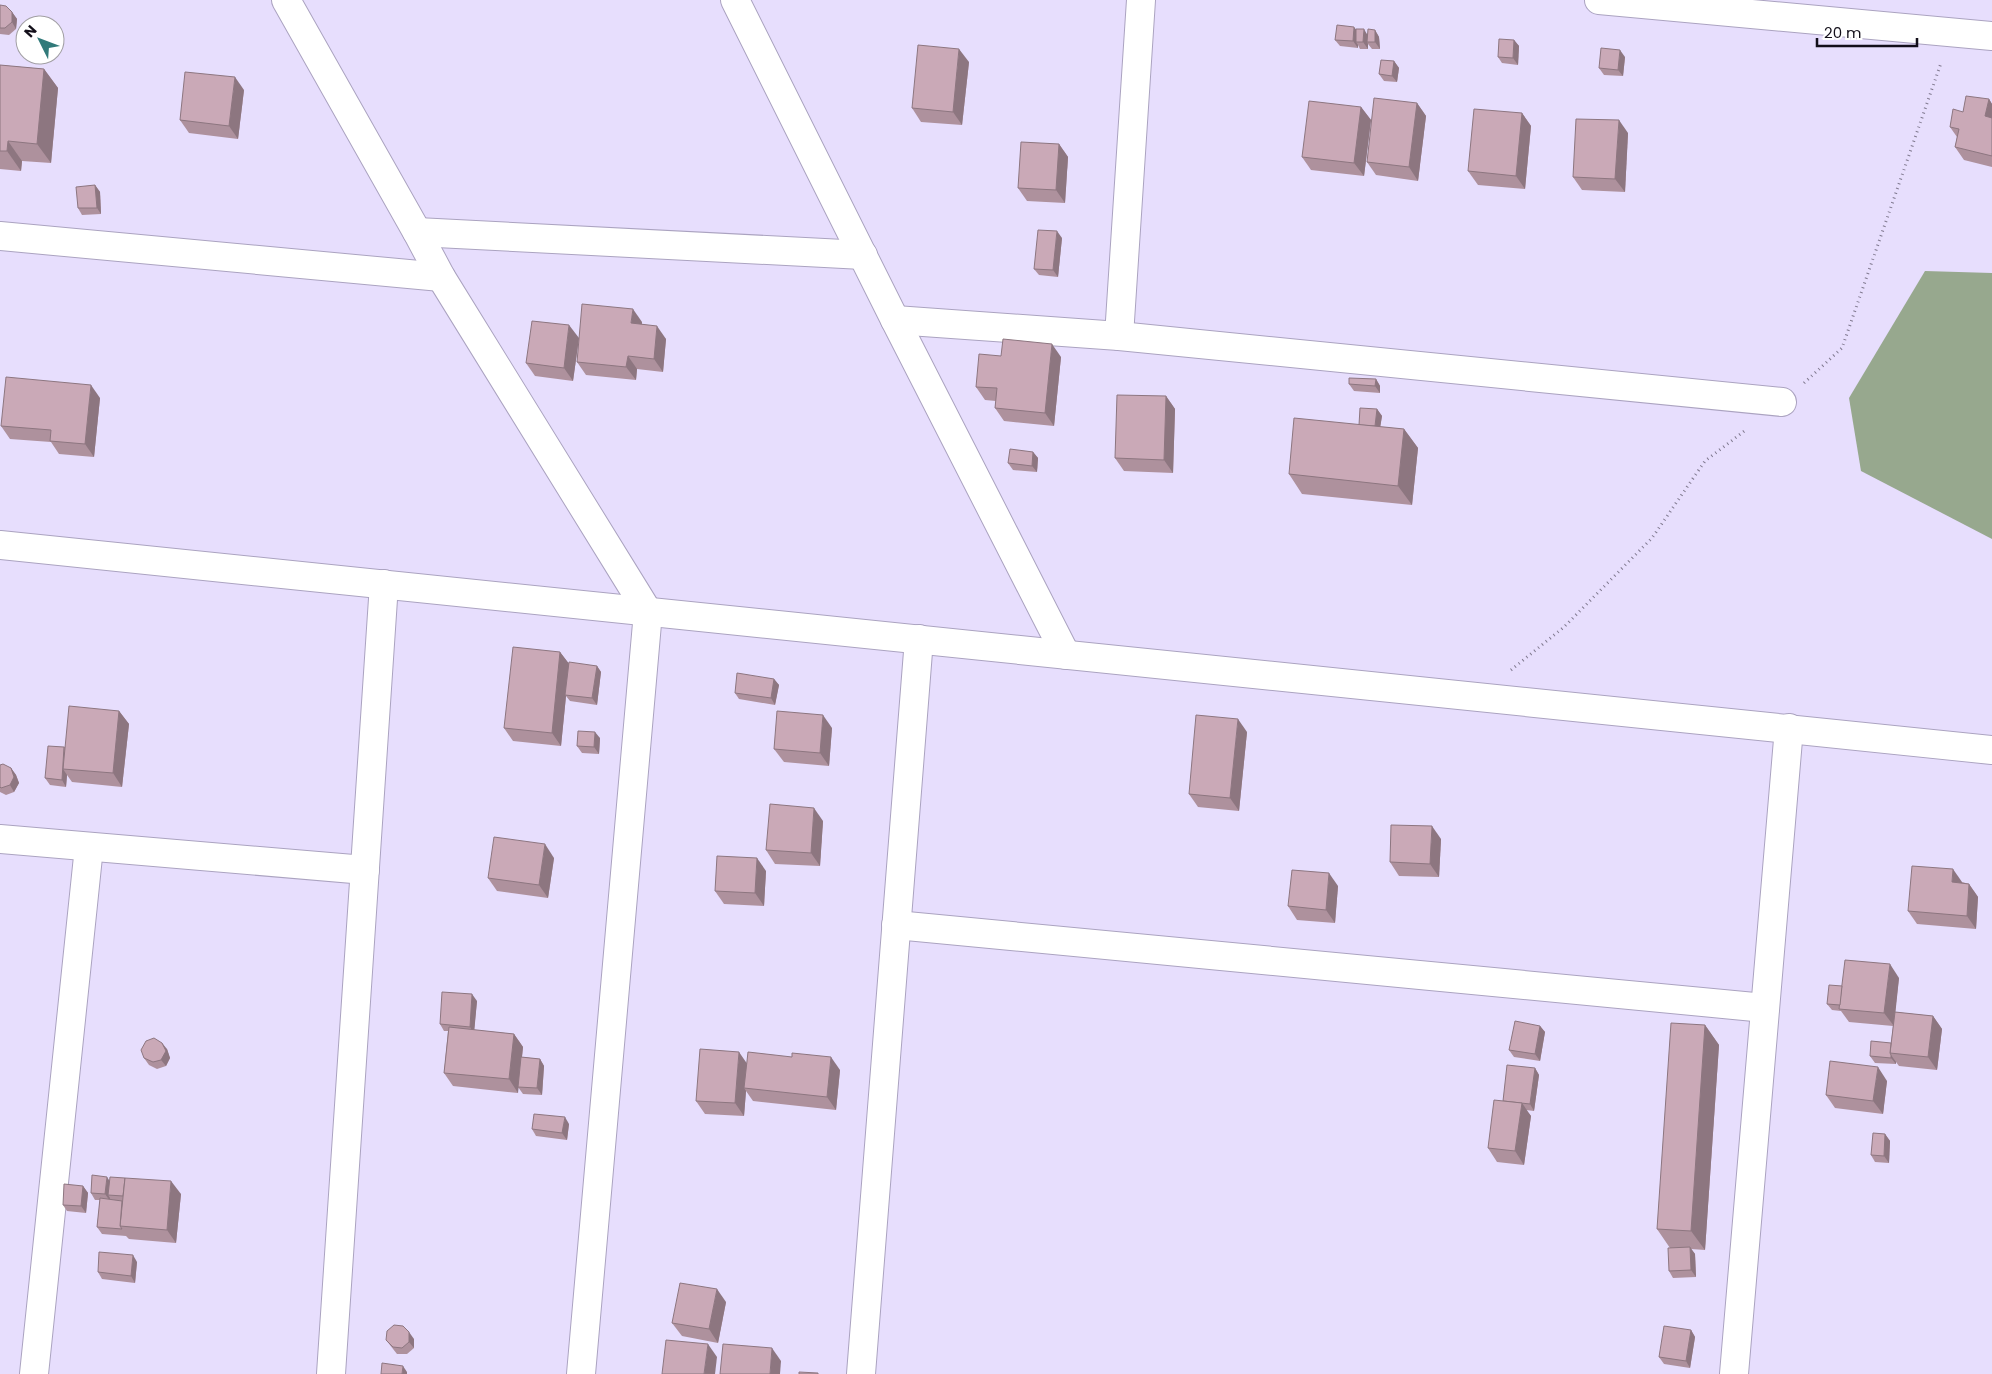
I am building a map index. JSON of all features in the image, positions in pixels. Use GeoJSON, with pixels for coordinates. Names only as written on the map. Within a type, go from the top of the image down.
{"type":"FeatureCollection","features":[{"type":"Feature","properties":{"kind":"street"},"geometry":{"type":"LineString","coordinates":[[286,0],[417,232],[440,277],[648,612],[581,1374]]}},
{"type":"Feature","properties":{"kind":"street"},"geometry":{"type":"LineString","coordinates":[[736,0],[895,320],[1066,655]]}},
{"type":"Feature","properties":{"kind":"street"},"geometry":{"type":"LineString","coordinates":[[1119,336],[1141,0]]}},
{"type":"Feature","properties":{"kind":"street"},"geometry":{"type":"LineString","coordinates":[[1599,0],[1992,36]]}},
{"type":"Feature","properties":{"kind":"street"},"geometry":{"type":"LineString","coordinates":[[417,232],[863,255]]}},
{"type":"Feature","properties":{"kind":"street"},"geometry":{"type":"LineString","coordinates":[[0,236],[440,277]]}},
{"type":"Feature","properties":{"kind":"street"},"geometry":{"type":"LineString","coordinates":[[895,320],[1119,336],[1782,402]]}},
{"type":"Feature","properties":{"kind":"street"},"geometry":{"type":"LineString","coordinates":[[0,545],[1992,750]]}},
{"type":"Feature","properties":{"kind":"street"},"geometry":{"type":"LineString","coordinates":[[331,1374],[384,584]]}},
{"type":"Feature","properties":{"kind":"street"},"geometry":{"type":"LineString","coordinates":[[861,1374],[919,639]]}},
{"type":"Feature","properties":{"kind":"street"},"geometry":{"type":"LineString","coordinates":[[1734,1374],[1789,728]]}},
{"type":"Feature","properties":{"kind":"street"},"geometry":{"type":"LineString","coordinates":[[0,839],[365,870]]}},
{"type":"Feature","properties":{"kind":"street"},"geometry":{"type":"LineString","coordinates":[[34,1374],[89,846]]}},
{"type":"Feature","properties":{"kind":"street"},"geometry":{"type":"LineString","coordinates":[[896,925],[1765,1008]]}},
{"type":"Feature","properties":{"kind":"green space"},"geometry":{"type":"Polygon","coordinates":[[[1925,271],[1992,273],[1992,539],[1861,471],[1849,398],[1925,271]]]}},
{"type":"Feature","properties":{"kind":"building"},"geometry":{"type":"Polygon","coordinates":[[[0,5],[6,6],[12,12],[12,22],[5,28],[0,28],[0,5]]]}},
{"type":"Feature","properties":{"kind":"building"},"geometry":{"type":"Polygon","coordinates":[[[1337,25],[1354,27],[1353,41],[1335,40],[1337,25]]]}},
{"type":"Feature","properties":{"kind":"building"},"geometry":{"type":"Polygon","coordinates":[[[1356,29],[1364,29],[1363,42],[1356,42],[1356,29]]]}},
{"type":"Feature","properties":{"kind":"building"},"geometry":{"type":"Polygon","coordinates":[[[1368,29],[1375,30],[1375,42],[1367,42],[1368,29]]]}},
{"type":"Feature","properties":{"kind":"building"},"geometry":{"type":"Polygon","coordinates":[[[1499,39],[1514,40],[1513,58],[1498,57],[1499,39]]]}},
{"type":"Feature","properties":{"kind":"building"},"geometry":{"type":"Polygon","coordinates":[[[918,45],[959,49],[953,112],[912,108],[918,45]]]}},
{"type":"Feature","properties":{"kind":"building"},"geometry":{"type":"Polygon","coordinates":[[[1601,48],[1620,50],[1618,70],[1599,68],[1601,48]]]}},
{"type":"Feature","properties":{"kind":"building"},"geometry":{"type":"Polygon","coordinates":[[[1381,60],[1394,61],[1392,76],[1379,74],[1381,60]]]}},
{"type":"Feature","properties":{"kind":"building"},"geometry":{"type":"Polygon","coordinates":[[[0,65],[44,69],[37,144],[8,141],[7,151],[0,151],[0,65]]]}},
{"type":"Feature","properties":{"kind":"building"},"geometry":{"type":"Polygon","coordinates":[[[185,72],[235,77],[229,126],[180,120],[185,72]]]}},
{"type":"Feature","properties":{"kind":"building"},"geometry":{"type":"Polygon","coordinates":[[[1966,96],[1989,99],[1985,116],[1992,118],[1992,156],[1955,147],[1959,129],[1950,127],[1953,109],[1963,112],[1966,96]]]}},
{"type":"Feature","properties":{"kind":"building"},"geometry":{"type":"Polygon","coordinates":[[[1374,98],[1417,103],[1409,167],[1367,162],[1374,98]]]}},
{"type":"Feature","properties":{"kind":"building"},"geometry":{"type":"Polygon","coordinates":[[[1309,101],[1361,107],[1354,163],[1302,157],[1309,101]]]}},
{"type":"Feature","properties":{"kind":"building"},"geometry":{"type":"Polygon","coordinates":[[[1474,109],[1522,113],[1516,176],[1468,171],[1474,109]]]}},
{"type":"Feature","properties":{"kind":"building"},"geometry":{"type":"Polygon","coordinates":[[[1576,119],[1619,120],[1615,179],[1573,177],[1576,119]]]}},
{"type":"Feature","properties":{"kind":"building"},"geometry":{"type":"Polygon","coordinates":[[[1021,142],[1059,144],[1056,190],[1018,188],[1021,142]]]}},
{"type":"Feature","properties":{"kind":"building"},"geometry":{"type":"Polygon","coordinates":[[[95,185],[97,208],[78,208],[76,187],[95,185]]]}},
{"type":"Feature","properties":{"kind":"building"},"geometry":{"type":"Polygon","coordinates":[[[1038,230],[1057,231],[1053,270],[1034,269],[1038,230]]]}},
{"type":"Feature","properties":{"kind":"building"},"geometry":{"type":"Polygon","coordinates":[[[582,304],[633,309],[631,323],[657,326],[654,359],[628,356],[626,367],[577,362],[582,304]]]}},
{"type":"Feature","properties":{"kind":"building"},"geometry":{"type":"Polygon","coordinates":[[[532,321],[569,325],[564,368],[526,363],[532,321]]]}},
{"type":"Feature","properties":{"kind":"building"},"geometry":{"type":"Polygon","coordinates":[[[1003,339],[1052,344],[1045,413],[995,408],[997,388],[976,387],[979,354],[1001,356],[1003,339]]]}},
{"type":"Feature","properties":{"kind":"building"},"geometry":{"type":"Polygon","coordinates":[[[6,377],[91,385],[85,444],[50,441],[51,430],[1,426],[6,377]]]}},
{"type":"Feature","properties":{"kind":"building"},"geometry":{"type":"Polygon","coordinates":[[[1349,378],[1376,379],[1375,386],[1349,384],[1349,378]]]}},
{"type":"Feature","properties":{"kind":"building"},"geometry":{"type":"Polygon","coordinates":[[[1117,395],[1166,396],[1164,460],[1115,458],[1117,395]]]}},
{"type":"Feature","properties":{"kind":"building"},"geometry":{"type":"Polygon","coordinates":[[[1360,408],[1377,409],[1375,426],[1359,425],[1360,408]]]}},
{"type":"Feature","properties":{"kind":"building"},"geometry":{"type":"Polygon","coordinates":[[[1294,418],[1404,429],[1398,486],[1289,474],[1294,418]]]}},
{"type":"Feature","properties":{"kind":"building"},"geometry":{"type":"Polygon","coordinates":[[[1010,449],[1033,452],[1032,466],[1008,463],[1010,449]]]}},
{"type":"Feature","properties":{"kind":"building"},"geometry":{"type":"Polygon","coordinates":[[[513,647],[560,652],[552,733],[504,728],[513,647]]]}},
{"type":"Feature","properties":{"kind":"building"},"geometry":{"type":"Polygon","coordinates":[[[569,662],[597,666],[592,698],[565,695],[569,662]]]}},
{"type":"Feature","properties":{"kind":"building"},"geometry":{"type":"Polygon","coordinates":[[[737,673],[774,679],[771,698],[735,693],[737,673]]]}},
{"type":"Feature","properties":{"kind":"building"},"geometry":{"type":"Polygon","coordinates":[[[69,706],[119,711],[113,773],[63,769],[69,706]]]}},
{"type":"Feature","properties":{"kind":"building"},"geometry":{"type":"Polygon","coordinates":[[[777,711],[823,715],[820,753],[774,749],[777,711]]]}},
{"type":"Feature","properties":{"kind":"building"},"geometry":{"type":"Polygon","coordinates":[[[1196,715],[1238,719],[1230,798],[1189,794],[1196,715]]]}},
{"type":"Feature","properties":{"kind":"building"},"geometry":{"type":"Polygon","coordinates":[[[578,731],[595,732],[594,747],[577,746],[578,731]]]}},
{"type":"Feature","properties":{"kind":"building"},"geometry":{"type":"Polygon","coordinates":[[[48,746],[64,747],[62,780],[45,778],[48,746]]]}},
{"type":"Feature","properties":{"kind":"building"},"geometry":{"type":"Polygon","coordinates":[[[3,764],[11,768],[14,777],[10,785],[1,788],[0,765],[3,764]]]}},
{"type":"Feature","properties":{"kind":"building"},"geometry":{"type":"Polygon","coordinates":[[[770,804],[814,808],[811,853],[766,850],[770,804]]]}},
{"type":"Feature","properties":{"kind":"building"},"geometry":{"type":"Polygon","coordinates":[[[1391,825],[1432,826],[1430,864],[1390,862],[1391,825]]]}},
{"type":"Feature","properties":{"kind":"building"},"geometry":{"type":"Polygon","coordinates":[[[494,837],[545,844],[539,885],[488,878],[494,837]]]}},
{"type":"Feature","properties":{"kind":"building"},"geometry":{"type":"Polygon","coordinates":[[[717,856],[757,858],[755,893],[715,891],[717,856]]]}},
{"type":"Feature","properties":{"kind":"building"},"geometry":{"type":"Polygon","coordinates":[[[1912,866],[1953,869],[1952,882],[1969,884],[1967,916],[1908,911],[1912,866]]]}},
{"type":"Feature","properties":{"kind":"building"},"geometry":{"type":"Polygon","coordinates":[[[1292,870],[1329,873],[1326,910],[1288,906],[1292,870]]]}},
{"type":"Feature","properties":{"kind":"building"},"geometry":{"type":"Polygon","coordinates":[[[1845,960],[1890,964],[1884,1013],[1839,1009],[1845,960]]]}},
{"type":"Feature","properties":{"kind":"building"},"geometry":{"type":"Polygon","coordinates":[[[1829,985],[1842,986],[1840,1005],[1827,1004],[1829,985]]]}},
{"type":"Feature","properties":{"kind":"building"},"geometry":{"type":"Polygon","coordinates":[[[442,992],[472,994],[470,1027],[440,1024],[442,992]]]}},
{"type":"Feature","properties":{"kind":"building"},"geometry":{"type":"Polygon","coordinates":[[[1895,1012],[1933,1016],[1928,1057],[1890,1053],[1895,1012]]]}},
{"type":"Feature","properties":{"kind":"building"},"geometry":{"type":"Polygon","coordinates":[[[1515,1021],[1540,1026],[1535,1054],[1509,1050],[1515,1021]]]}},
{"type":"Feature","properties":{"kind":"building"},"geometry":{"type":"Polygon","coordinates":[[[1671,1023],[1705,1025],[1691,1231],[1657,1229],[1671,1023]]]}},
{"type":"Feature","properties":{"kind":"building"},"geometry":{"type":"Polygon","coordinates":[[[449,1027],[514,1034],[509,1079],[444,1073],[449,1027]]]}},
{"type":"Feature","properties":{"kind":"building"},"geometry":{"type":"Polygon","coordinates":[[[154,1038],[162,1043],[166,1051],[161,1060],[153,1062],[144,1058],[141,1050],[146,1041],[154,1038]]]}},
{"type":"Feature","properties":{"kind":"building"},"geometry":{"type":"Polygon","coordinates":[[[1871,1041],[1891,1043],[1891,1058],[1870,1056],[1871,1041]]]}},
{"type":"Feature","properties":{"kind":"building"},"geometry":{"type":"Polygon","coordinates":[[[700,1049],[739,1052],[735,1103],[696,1101],[700,1049]]]}},
{"type":"Feature","properties":{"kind":"building"},"geometry":{"type":"Polygon","coordinates":[[[748,1052],[792,1057],[792,1053],[831,1057],[827,1097],[744,1088],[748,1052]]]}},
{"type":"Feature","properties":{"kind":"building"},"geometry":{"type":"Polygon","coordinates":[[[521,1057],[540,1059],[537,1088],[518,1087],[521,1057]]]}},
{"type":"Feature","properties":{"kind":"building"},"geometry":{"type":"Polygon","coordinates":[[[1830,1061],[1878,1067],[1873,1101],[1826,1095],[1830,1061]]]}},
{"type":"Feature","properties":{"kind":"building"},"geometry":{"type":"Polygon","coordinates":[[[1507,1065],[1535,1068],[1530,1104],[1503,1101],[1507,1065]]]}},
{"type":"Feature","properties":{"kind":"building"},"geometry":{"type":"Polygon","coordinates":[[[1494,1100],[1522,1103],[1515,1151],[1488,1148],[1494,1100]]]}},
{"type":"Feature","properties":{"kind":"building"},"geometry":{"type":"Polygon","coordinates":[[[534,1114],[565,1117],[562,1133],[532,1129],[534,1114]]]}},
{"type":"Feature","properties":{"kind":"building"},"geometry":{"type":"Polygon","coordinates":[[[1873,1133],[1885,1134],[1884,1156],[1871,1155],[1873,1133]]]}},
{"type":"Feature","properties":{"kind":"building"},"geometry":{"type":"Polygon","coordinates":[[[92,1175],[107,1177],[105,1194],[91,1193],[92,1175]]]}},
{"type":"Feature","properties":{"kind":"building"},"geometry":{"type":"Polygon","coordinates":[[[110,1177],[125,1178],[123,1196],[108,1195],[110,1177]]]}},
{"type":"Feature","properties":{"kind":"building"},"geometry":{"type":"Polygon","coordinates":[[[125,1178],[171,1181],[167,1230],[120,1226],[125,1178]]]}},
{"type":"Feature","properties":{"kind":"building"},"geometry":{"type":"Polygon","coordinates":[[[64,1184],[83,1186],[81,1206],[63,1205],[64,1184]]]}},
{"type":"Feature","properties":{"kind":"building"},"geometry":{"type":"Polygon","coordinates":[[[100,1198],[122,1201],[120,1226],[122,1229],[97,1227],[100,1198]]]}},
{"type":"Feature","properties":{"kind":"building"},"geometry":{"type":"Polygon","coordinates":[[[1690,1247],[1691,1270],[1669,1271],[1668,1248],[1690,1247]]]}},
{"type":"Feature","properties":{"kind":"building"},"geometry":{"type":"Polygon","coordinates":[[[99,1252],[133,1255],[131,1276],[98,1272],[99,1252]]]}},
{"type":"Feature","properties":{"kind":"building"},"geometry":{"type":"Polygon","coordinates":[[[680,1283],[717,1289],[709,1329],[672,1323],[680,1283]]]}},
{"type":"Feature","properties":{"kind":"building"},"geometry":{"type":"Polygon","coordinates":[[[394,1325],[403,1326],[409,1332],[409,1342],[402,1348],[393,1347],[386,1340],[387,1331],[394,1325]]]}},
{"type":"Feature","properties":{"kind":"building"},"geometry":{"type":"Polygon","coordinates":[[[1664,1326],[1691,1330],[1686,1361],[1659,1357],[1664,1326]]]}},
{"type":"Feature","properties":{"kind":"building"},"geometry":{"type":"Polygon","coordinates":[[[666,1340],[708,1344],[704,1374],[662,1374],[666,1340]]]}},
{"type":"Feature","properties":{"kind":"building"},"geometry":{"type":"Polygon","coordinates":[[[723,1344],[772,1348],[770,1374],[720,1374],[723,1344]]]}},
{"type":"Feature","properties":{"kind":"building"},"geometry":{"type":"Polygon","coordinates":[[[382,1363],[403,1366],[402,1374],[381,1374],[382,1363]]]}},
{"type":"Feature","properties":{"kind":"building"},"geometry":{"type":"Polygon","coordinates":[[[799,1372],[818,1373],[818,1374],[799,1374],[799,1372]]]}}]}
